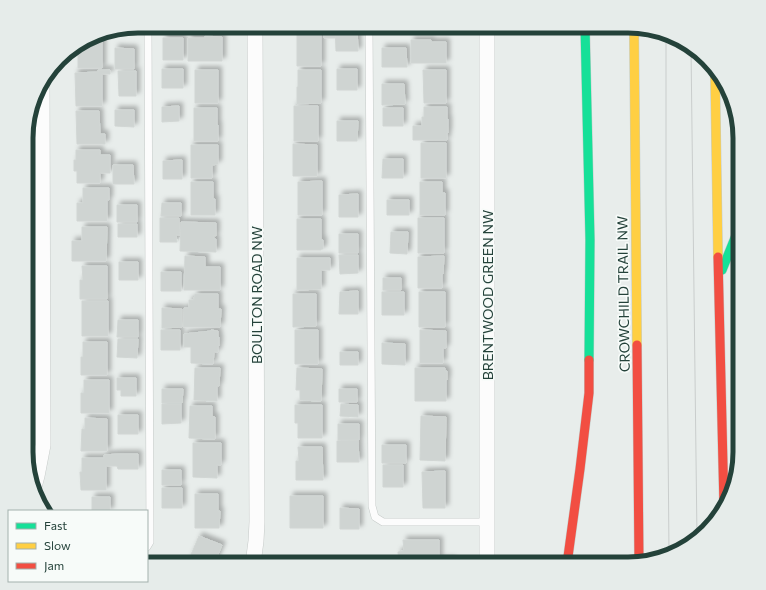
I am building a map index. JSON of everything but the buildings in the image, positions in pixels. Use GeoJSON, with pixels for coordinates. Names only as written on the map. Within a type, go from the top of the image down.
{"type":"FeatureCollection","features":[{"type":"Feature","properties":{"kind":"highway"},"geometry":{"type":"LineString","coordinates":[[568,557],[589,393],[590,240],[585,33]]}},
{"type":"Feature","properties":{"kind":"highway","name":"CROWCHILD TRAIL NW"},"geometry":{"type":"LineString","coordinates":[[634,33],[639,556]]}},
{"type":"Feature","properties":{"kind":"highway"},"geometry":{"type":"LineString","coordinates":[[715,80],[718,280],[724,495]]}},
{"type":"Feature","properties":{"kind":"highway"},"geometry":{"type":"LineString","coordinates":[[718,280],[733,243]]}},
{"type":"Feature","properties":{"kind":"street","name":"BOULTON ROAD NW"},"geometry":{"type":"LineString","coordinates":[[253,557],[256,541],[255,33]]}},
{"type":"Feature","properties":{"kind":"street","name":"BRENTWOOD GREEN NW"},"geometry":{"type":"LineString","coordinates":[[487,33],[487,557]]}},
{"type":"Feature","properties":{"kind":"street"},"geometry":{"type":"LineString","coordinates":[[37,478],[43,445],[42,96]]}},
{"type":"Feature","properties":{"kind":"lane"},"geometry":{"type":"LineString","coordinates":[[148,33],[150,542],[148,545]]}},
{"type":"Feature","properties":{"kind":"lane"},"geometry":{"type":"LineString","coordinates":[[369,33],[372,506],[375,516],[383,522],[487,522]]}},
{"type":"Feature","properties":{"kind":"tram line"},"geometry":{"type":"LineString","coordinates":[[666,40],[669,548]]}},
{"type":"Feature","properties":{"kind":"tram line"},"geometry":{"type":"LineString","coordinates":[[691,55],[697,531]]}},
{"type":"Feature","properties":{"kind":"traffic: fast"},"geometry":{"type":"LineString","coordinates":[[585,33],[590,240],[589,360]]}},
{"type":"Feature","properties":{"kind":"traffic: fast"},"geometry":{"type":"LineString","coordinates":[[722,270],[733,243]]}},
{"type":"Feature","properties":{"kind":"traffic: slow"},"geometry":{"type":"LineString","coordinates":[[634,33],[637,345]]}},
{"type":"Feature","properties":{"kind":"traffic: slow"},"geometry":{"type":"LineString","coordinates":[[715,80],[718,257]]}},
{"type":"Feature","properties":{"kind":"traffic: jam"},"geometry":{"type":"LineString","coordinates":[[718,257],[724,495]]}},
{"type":"Feature","properties":{"kind":"traffic: jam"},"geometry":{"type":"LineString","coordinates":[[637,345],[639,556]]}},
{"type":"Feature","properties":{"kind":"traffic: jam"},"geometry":{"type":"LineString","coordinates":[[568,557],[589,393],[589,360]]}}]}
